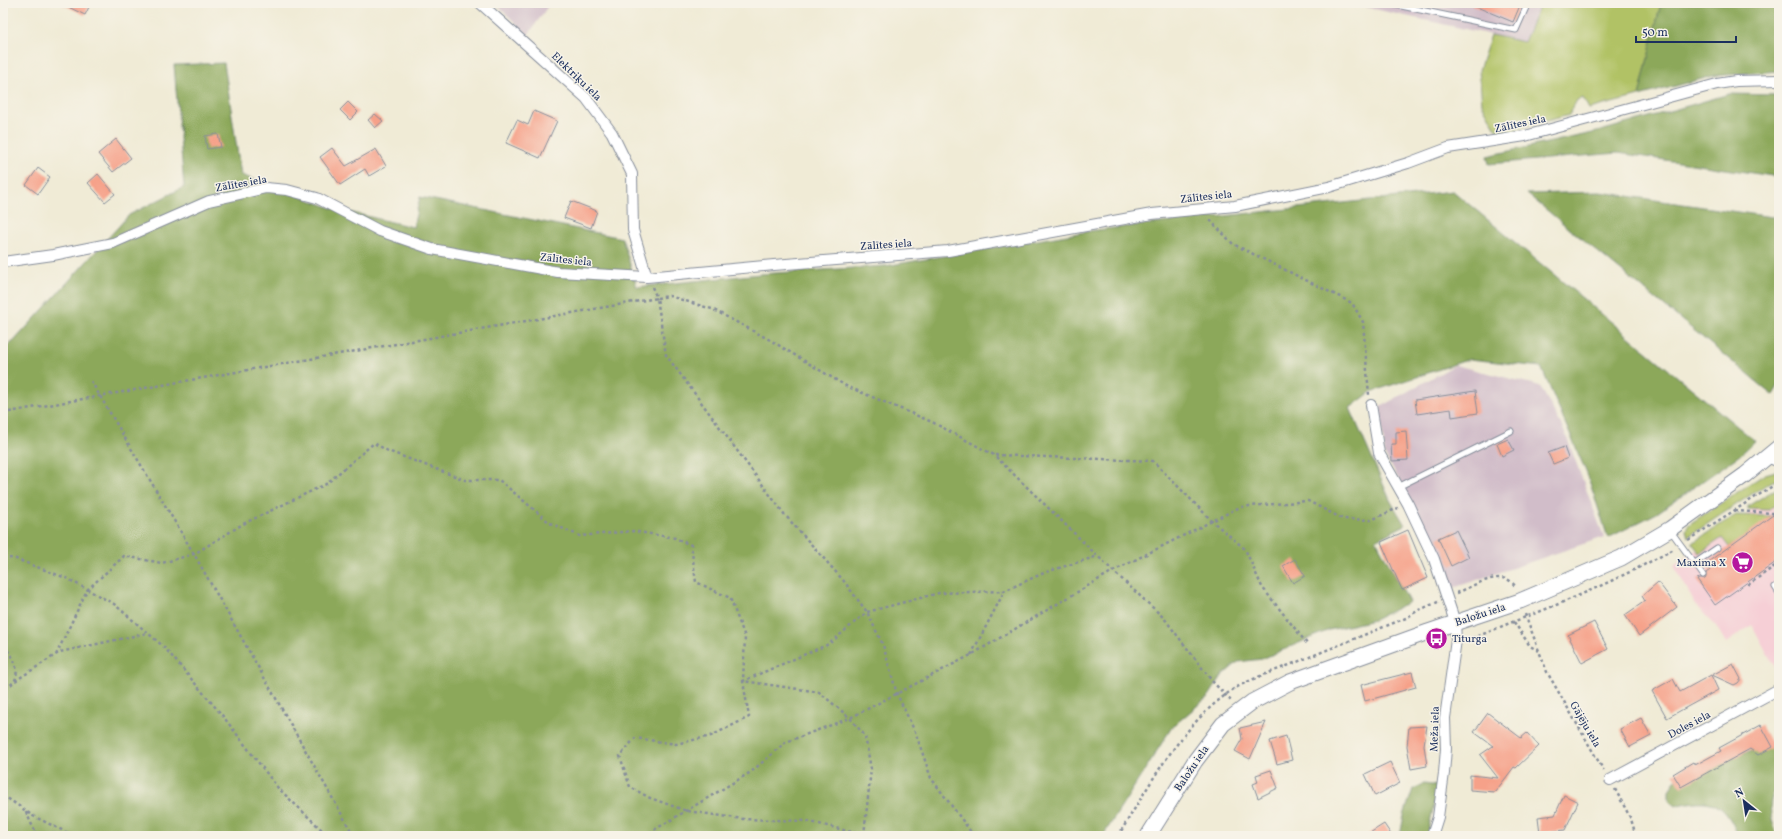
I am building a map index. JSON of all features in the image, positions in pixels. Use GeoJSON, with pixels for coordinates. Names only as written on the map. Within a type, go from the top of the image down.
{"type":"FeatureCollection","features":[{"type":"Feature","properties":{"kind":"main road","name":"Baložu iela"},"geometry":{"type":"LineString","coordinates":[[1148,836],[1195,761],[1223,724],[1252,702],[1290,682],[1455,622],[1520,601],[1620,558],[1670,529],[1745,475],[1773,460],[1779,447]]}},
{"type":"Feature","properties":{"kind":"street","name":"Elektriķu iela"},"geometry":{"type":"LineString","coordinates":[[480,3],[586,98],[612,133],[632,174],[633,230],[648,277]]}},
{"type":"Feature","properties":{"kind":"street","name":"Zālītes iela"},"geometry":{"type":"LineString","coordinates":[[3,262],[53,255],[113,243],[209,201],[266,188],[287,190],[317,198],[380,231],[432,249],[558,272],[648,277],[948,251],[1152,214],[1235,206],[1328,187],[1408,163],[1448,148],[1525,136],[1716,84],[1736,81],[1779,80]]}},
{"type":"Feature","properties":{"kind":"street","name":"Meža iela"},"geometry":{"type":"LineString","coordinates":[[1371,405],[1379,453],[1408,504],[1434,559],[1455,622],[1456,640],[1445,718],[1446,749],[1444,773],[1438,817],[1432,836]]}},
{"type":"Feature","properties":{"kind":"street","name":"Doles iela"},"geometry":{"type":"LineString","coordinates":[[1610,780],[1779,688]]}},
{"type":"Feature","properties":{"kind":"lane"},"geometry":{"type":"LineString","coordinates":[[1387,3],[1516,30],[1528,3]]}},
{"type":"Feature","properties":{"kind":"lane"},"geometry":{"type":"LineString","coordinates":[[1398,487],[1511,431]]}},
{"type":"Feature","properties":{"kind":"lane"},"geometry":{"type":"LineString","coordinates":[[1670,529],[1703,575]]}},
{"type":"Feature","properties":{"kind":"lane"},"geometry":{"type":"LineString","coordinates":[[1694,563],[1717,548]]}},
{"type":"Feature","properties":{"kind":"lane"},"geometry":{"type":"LineString","coordinates":[[1779,585],[1775,587],[1779,593]]}},
{"type":"Feature","properties":{"kind":"path"},"geometry":{"type":"LineString","coordinates":[[1200,209],[1233,244],[1352,303],[1363,322],[1371,405]]}},
{"type":"Feature","properties":{"kind":"path"},"geometry":{"type":"LineString","coordinates":[[648,277],[657,298],[666,355],[785,515],[843,580],[867,612],[883,645],[897,694],[916,734],[931,778],[974,836]]}},
{"type":"Feature","properties":{"kind":"path"},"geometry":{"type":"LineString","coordinates":[[3,413],[669,296],[712,309],[770,340],[846,386],[932,422],[994,455],[1113,571],[1164,618],[1212,681],[1240,711]]}},
{"type":"Feature","properties":{"kind":"path"},"geometry":{"type":"LineString","coordinates":[[91,381],[194,554],[354,836]]}},
{"type":"Feature","properties":{"kind":"path"},"geometry":{"type":"LineString","coordinates":[[56,655],[87,590],[124,556],[162,563],[194,554],[243,524],[326,484],[374,443],[388,451],[465,480],[499,480],[550,523],[580,536],[633,531],[675,538],[691,545],[696,582],[730,598],[745,637],[744,681],[749,717],[711,736],[676,744],[635,738],[620,756],[630,786],[650,798],[687,811],[743,819],[807,821],[864,835],[871,769],[866,736],[850,718],[819,692],[744,681]]}},
{"type":"Feature","properties":{"kind":"path"},"geometry":{"type":"LineString","coordinates":[[994,455],[1153,461],[1212,521],[1245,549],[1262,587],[1308,645]]}},
{"type":"Feature","properties":{"kind":"path"},"geometry":{"type":"LineString","coordinates":[[644,836],[751,772],[786,742],[850,718],[897,694],[971,655],[1113,571],[1240,507],[1308,501],[1343,519],[1370,520],[1408,504]]}},
{"type":"Feature","properties":{"kind":"path"},"geometry":{"type":"LineString","coordinates":[[1735,511],[1774,513],[1779,509]]}},
{"type":"Feature","properties":{"kind":"path"},"geometry":{"type":"LineString","coordinates":[[1774,513],[1779,521]]}},
{"type":"Feature","properties":{"kind":"path"},"geometry":{"type":"LineString","coordinates":[[744,681],[829,644],[867,612],[939,593],[1004,591],[1046,572],[1098,556]]}},
{"type":"Feature","properties":{"kind":"path"},"geometry":{"type":"LineString","coordinates":[[3,557],[16,559],[59,576],[114,604],[164,647],[217,710],[278,788],[322,830],[333,836]]}},
{"type":"Feature","properties":{"kind":"path"},"geometry":{"type":"LineString","coordinates":[[1748,585],[1779,563]]}},
{"type":"Feature","properties":{"kind":"path"},"geometry":{"type":"LineString","coordinates":[[971,655],[1004,591]]}},
{"type":"Feature","properties":{"kind":"path","name":"Gājēju iela"},"geometry":{"type":"LineString","coordinates":[[1526,617],[1548,672],[1631,818],[1636,836]]}},
{"type":"Feature","properties":{"kind":"path"},"geometry":{"type":"LineString","coordinates":[[1514,622],[1530,646],[1540,651]]}},
{"type":"Feature","properties":{"kind":"path"},"geometry":{"type":"LineString","coordinates":[[3,690],[60,652],[148,633]]}},
{"type":"Feature","properties":{"kind":"path"},"geometry":{"type":"LineString","coordinates":[[3,646],[10,652],[17,670],[15,681]]}},
{"type":"Feature","properties":{"kind":"path"},"geometry":{"type":"LineString","coordinates":[[3,795],[26,811],[74,836]]}},
{"type":"Feature","properties":{"kind":"path"},"geometry":{"type":"LineString","coordinates":[[26,811],[37,836]]}},
{"type":"Feature","properties":{"kind":"shaded area"},"geometry":{"type":"Polygon","coordinates":[[[495,3],[550,3],[528,35],[495,3]]]}},
{"type":"Feature","properties":{"kind":"shaded area"},"geometry":{"type":"Polygon","coordinates":[[[1347,3],[1541,3],[1524,42],[1347,3]]]}},
{"type":"Feature","properties":{"kind":"shaded area"},"geometry":{"type":"Polygon","coordinates":[[[1455,365],[1540,386],[1564,430],[1604,537],[1453,588],[1425,526],[1385,455],[1380,407],[1455,365]]]}},
{"type":"Feature","properties":{"kind":"shaded area"},"geometry":{"type":"Polygon","coordinates":[[[1779,491],[1779,675],[1752,625],[1726,643],[1716,626],[1698,608],[1674,566],[1779,491]]]}},
{"type":"Feature","properties":{"kind":"green space"},"geometry":{"type":"Polygon","coordinates":[[[1541,3],[1661,3],[1639,96],[1589,109],[1583,98],[1577,100],[1569,115],[1499,134],[1482,104],[1479,70],[1491,35],[1524,42],[1541,3]]]}},
{"type":"Feature","properties":{"kind":"green space"},"geometry":{"type":"Polygon","coordinates":[[[1661,3],[1779,3],[1779,71],[1713,76],[1639,96],[1661,3]]]}},
{"type":"Feature","properties":{"kind":"green space"},"geometry":{"type":"Polygon","coordinates":[[[224,63],[241,175],[332,208],[413,227],[420,197],[622,238],[637,287],[760,274],[885,266],[1096,230],[1453,191],[1755,441],[1740,455],[1657,513],[1608,538],[1587,474],[1541,367],[1470,359],[1371,392],[1350,408],[1390,500],[1405,525],[1376,540],[1409,602],[1374,620],[1329,630],[1262,659],[1238,662],[1222,676],[1209,696],[1172,727],[1103,836],[3,836],[3,349],[14,341],[129,215],[184,187],[174,65],[224,63]]]}},
{"type":"Feature","properties":{"kind":"green space"},"geometry":{"type":"Polygon","coordinates":[[[1729,94],[1779,95],[1779,177],[1618,153],[1489,164],[1487,156],[1597,132],[1729,94]]]}},
{"type":"Feature","properties":{"kind":"green space"},"geometry":{"type":"Polygon","coordinates":[[[1600,192],[1779,218],[1779,385],[1773,395],[1527,194],[1600,192]]]}},
{"type":"Feature","properties":{"kind":"green space"},"geometry":{"type":"Polygon","coordinates":[[[1776,471],[1779,472],[1779,479],[1770,482],[1688,537],[1686,530],[1688,525],[1765,474],[1776,471]]]}},
{"type":"Feature","properties":{"kind":"green space"},"geometry":{"type":"Polygon","coordinates":[[[1779,487],[1779,502],[1768,510],[1748,509],[1748,506],[1779,487]]]}},
{"type":"Feature","properties":{"kind":"green space"},"geometry":{"type":"Polygon","coordinates":[[[1735,515],[1773,516],[1729,547],[1722,538],[1700,553],[1692,543],[1735,515]]]}},
{"type":"Feature","properties":{"kind":"green space"},"geometry":{"type":"Polygon","coordinates":[[[1774,744],[1779,747],[1779,784],[1772,796],[1771,816],[1778,836],[1738,836],[1728,816],[1722,809],[1715,805],[1708,802],[1699,802],[1676,806],[1669,800],[1669,790],[1675,781],[1725,758],[1774,744]]]}},
{"type":"Feature","properties":{"kind":"green space"},"geometry":{"type":"Polygon","coordinates":[[[1424,784],[1438,786],[1427,836],[1400,836],[1404,815],[1413,789],[1424,784]]]}},
{"type":"Feature","properties":{"kind":"building"},"geometry":{"type":"Polygon","coordinates":[[[60,3],[91,3],[85,15],[60,3]]]}},
{"type":"Feature","properties":{"kind":"building"},"geometry":{"type":"Polygon","coordinates":[[[1467,3],[1521,3],[1513,22],[1467,3]]]}},
{"type":"Feature","properties":{"kind":"building"},"geometry":{"type":"Polygon","coordinates":[[[348,102],[358,112],[350,120],[340,110],[348,102]]]}},
{"type":"Feature","properties":{"kind":"building"},"geometry":{"type":"Polygon","coordinates":[[[534,111],[557,121],[540,158],[506,143],[517,120],[528,125],[534,111]]]}},
{"type":"Feature","properties":{"kind":"building"},"geometry":{"type":"Polygon","coordinates":[[[375,114],[383,121],[375,128],[368,120],[375,114]]]}},
{"type":"Feature","properties":{"kind":"building"},"geometry":{"type":"Polygon","coordinates":[[[218,134],[221,147],[207,149],[205,136],[218,134]]]}},
{"type":"Feature","properties":{"kind":"building"},"geometry":{"type":"Polygon","coordinates":[[[116,139],[131,158],[113,172],[98,154],[116,139]]]}},
{"type":"Feature","properties":{"kind":"building"},"geometry":{"type":"Polygon","coordinates":[[[332,148],[346,166],[376,149],[386,166],[369,176],[365,169],[340,185],[320,157],[332,148]]]}},
{"type":"Feature","properties":{"kind":"building"},"geometry":{"type":"Polygon","coordinates":[[[38,168],[50,177],[38,194],[26,185],[38,168]]]}},
{"type":"Feature","properties":{"kind":"building"},"geometry":{"type":"Polygon","coordinates":[[[98,174],[115,194],[105,202],[88,183],[98,174]]]}},
{"type":"Feature","properties":{"kind":"building"},"geometry":{"type":"Polygon","coordinates":[[[571,201],[597,211],[591,228],[564,218],[571,201]]]}},
{"type":"Feature","properties":{"kind":"building"},"geometry":{"type":"Polygon","coordinates":[[[1475,391],[1478,413],[1452,417],[1451,409],[1417,414],[1415,400],[1475,391]]]}},
{"type":"Feature","properties":{"kind":"building"},"geometry":{"type":"Polygon","coordinates":[[[1406,431],[1408,460],[1392,461],[1391,444],[1396,444],[1396,432],[1406,431]]]}},
{"type":"Feature","properties":{"kind":"building"},"geometry":{"type":"Polygon","coordinates":[[[1508,439],[1514,450],[1502,456],[1497,444],[1508,439]]]}},
{"type":"Feature","properties":{"kind":"building"},"geometry":{"type":"Polygon","coordinates":[[[1564,447],[1568,458],[1553,464],[1548,453],[1564,447]]]}},
{"type":"Feature","properties":{"kind":"building","name":"Maxima X"},"geometry":{"type":"Polygon","coordinates":[[[1773,515],[1779,524],[1779,560],[1715,605],[1697,579],[1705,578],[1706,573],[1710,571],[1705,564],[1773,515]]]}},
{"type":"Feature","properties":{"kind":"building"},"geometry":{"type":"Polygon","coordinates":[[[1408,530],[1428,578],[1402,590],[1381,542],[1408,530]]]}},
{"type":"Feature","properties":{"kind":"building"},"geometry":{"type":"Polygon","coordinates":[[[1456,530],[1469,557],[1451,566],[1438,538],[1456,530]]]}},
{"type":"Feature","properties":{"kind":"building"},"geometry":{"type":"Polygon","coordinates":[[[1295,559],[1305,576],[1293,583],[1283,566],[1295,559]]]}},
{"type":"Feature","properties":{"kind":"building"},"geometry":{"type":"Polygon","coordinates":[[[1658,582],[1677,607],[1639,636],[1625,615],[1645,601],[1642,596],[1658,582]]]}},
{"type":"Feature","properties":{"kind":"building"},"geometry":{"type":"Polygon","coordinates":[[[1594,622],[1608,649],[1582,663],[1568,635],[1594,622]]]}},
{"type":"Feature","properties":{"kind":"building"},"geometry":{"type":"Polygon","coordinates":[[[1733,664],[1741,679],[1738,683],[1734,685],[1712,675],[1733,664]]]}},
{"type":"Feature","properties":{"kind":"building"},"geometry":{"type":"Polygon","coordinates":[[[1412,672],[1416,687],[1365,701],[1361,685],[1412,672]]]}},
{"type":"Feature","properties":{"kind":"building"},"geometry":{"type":"Polygon","coordinates":[[[1711,675],[1718,690],[1667,718],[1652,691],[1673,679],[1680,692],[1711,675]]]}},
{"type":"Feature","properties":{"kind":"building"},"geometry":{"type":"Polygon","coordinates":[[[1488,713],[1521,738],[1527,733],[1539,746],[1516,768],[1514,767],[1495,792],[1470,790],[1470,775],[1498,778],[1480,755],[1493,746],[1474,732],[1488,713]]]}},
{"type":"Feature","properties":{"kind":"building"},"geometry":{"type":"Polygon","coordinates":[[[1641,718],[1651,736],[1630,747],[1620,729],[1641,718]]]}},
{"type":"Feature","properties":{"kind":"building"},"geometry":{"type":"Polygon","coordinates":[[[1266,722],[1250,759],[1235,751],[1242,739],[1240,728],[1266,722]]]}},
{"type":"Feature","properties":{"kind":"building"},"geometry":{"type":"Polygon","coordinates":[[[1761,725],[1773,747],[1758,755],[1750,749],[1681,787],[1673,774],[1693,762],[1695,765],[1721,751],[1719,748],[1761,725]]]}},
{"type":"Feature","properties":{"kind":"building"},"geometry":{"type":"Polygon","coordinates":[[[1427,726],[1424,745],[1427,766],[1411,769],[1407,746],[1409,727],[1427,726]]]}},
{"type":"Feature","properties":{"kind":"building"},"geometry":{"type":"Polygon","coordinates":[[[1286,736],[1292,760],[1277,764],[1270,741],[1286,736]]]}},
{"type":"Feature","properties":{"kind":"building"},"geometry":{"type":"Polygon","coordinates":[[[1390,762],[1400,783],[1375,796],[1365,774],[1390,762]]]}},
{"type":"Feature","properties":{"kind":"building"},"geometry":{"type":"Polygon","coordinates":[[[1271,770],[1278,788],[1258,798],[1253,784],[1258,782],[1256,775],[1271,770]]]}},
{"type":"Feature","properties":{"kind":"building"},"geometry":{"type":"Polygon","coordinates":[[[1564,795],[1578,802],[1565,830],[1540,833],[1538,817],[1555,815],[1564,795]]]}},
{"type":"Feature","properties":{"kind":"building"},"geometry":{"type":"Polygon","coordinates":[[[1384,824],[1392,836],[1365,836],[1384,824]]]}},
{"type":"Feature","properties":{"kind":"place","name":"Maxima X"},"geometry":{"type":"Point","coordinates":[1742,562]}},
{"type":"Feature","properties":{"kind":"place","name":"Titurga"},"geometry":{"type":"Point","coordinates":[1436,638]}}]}
